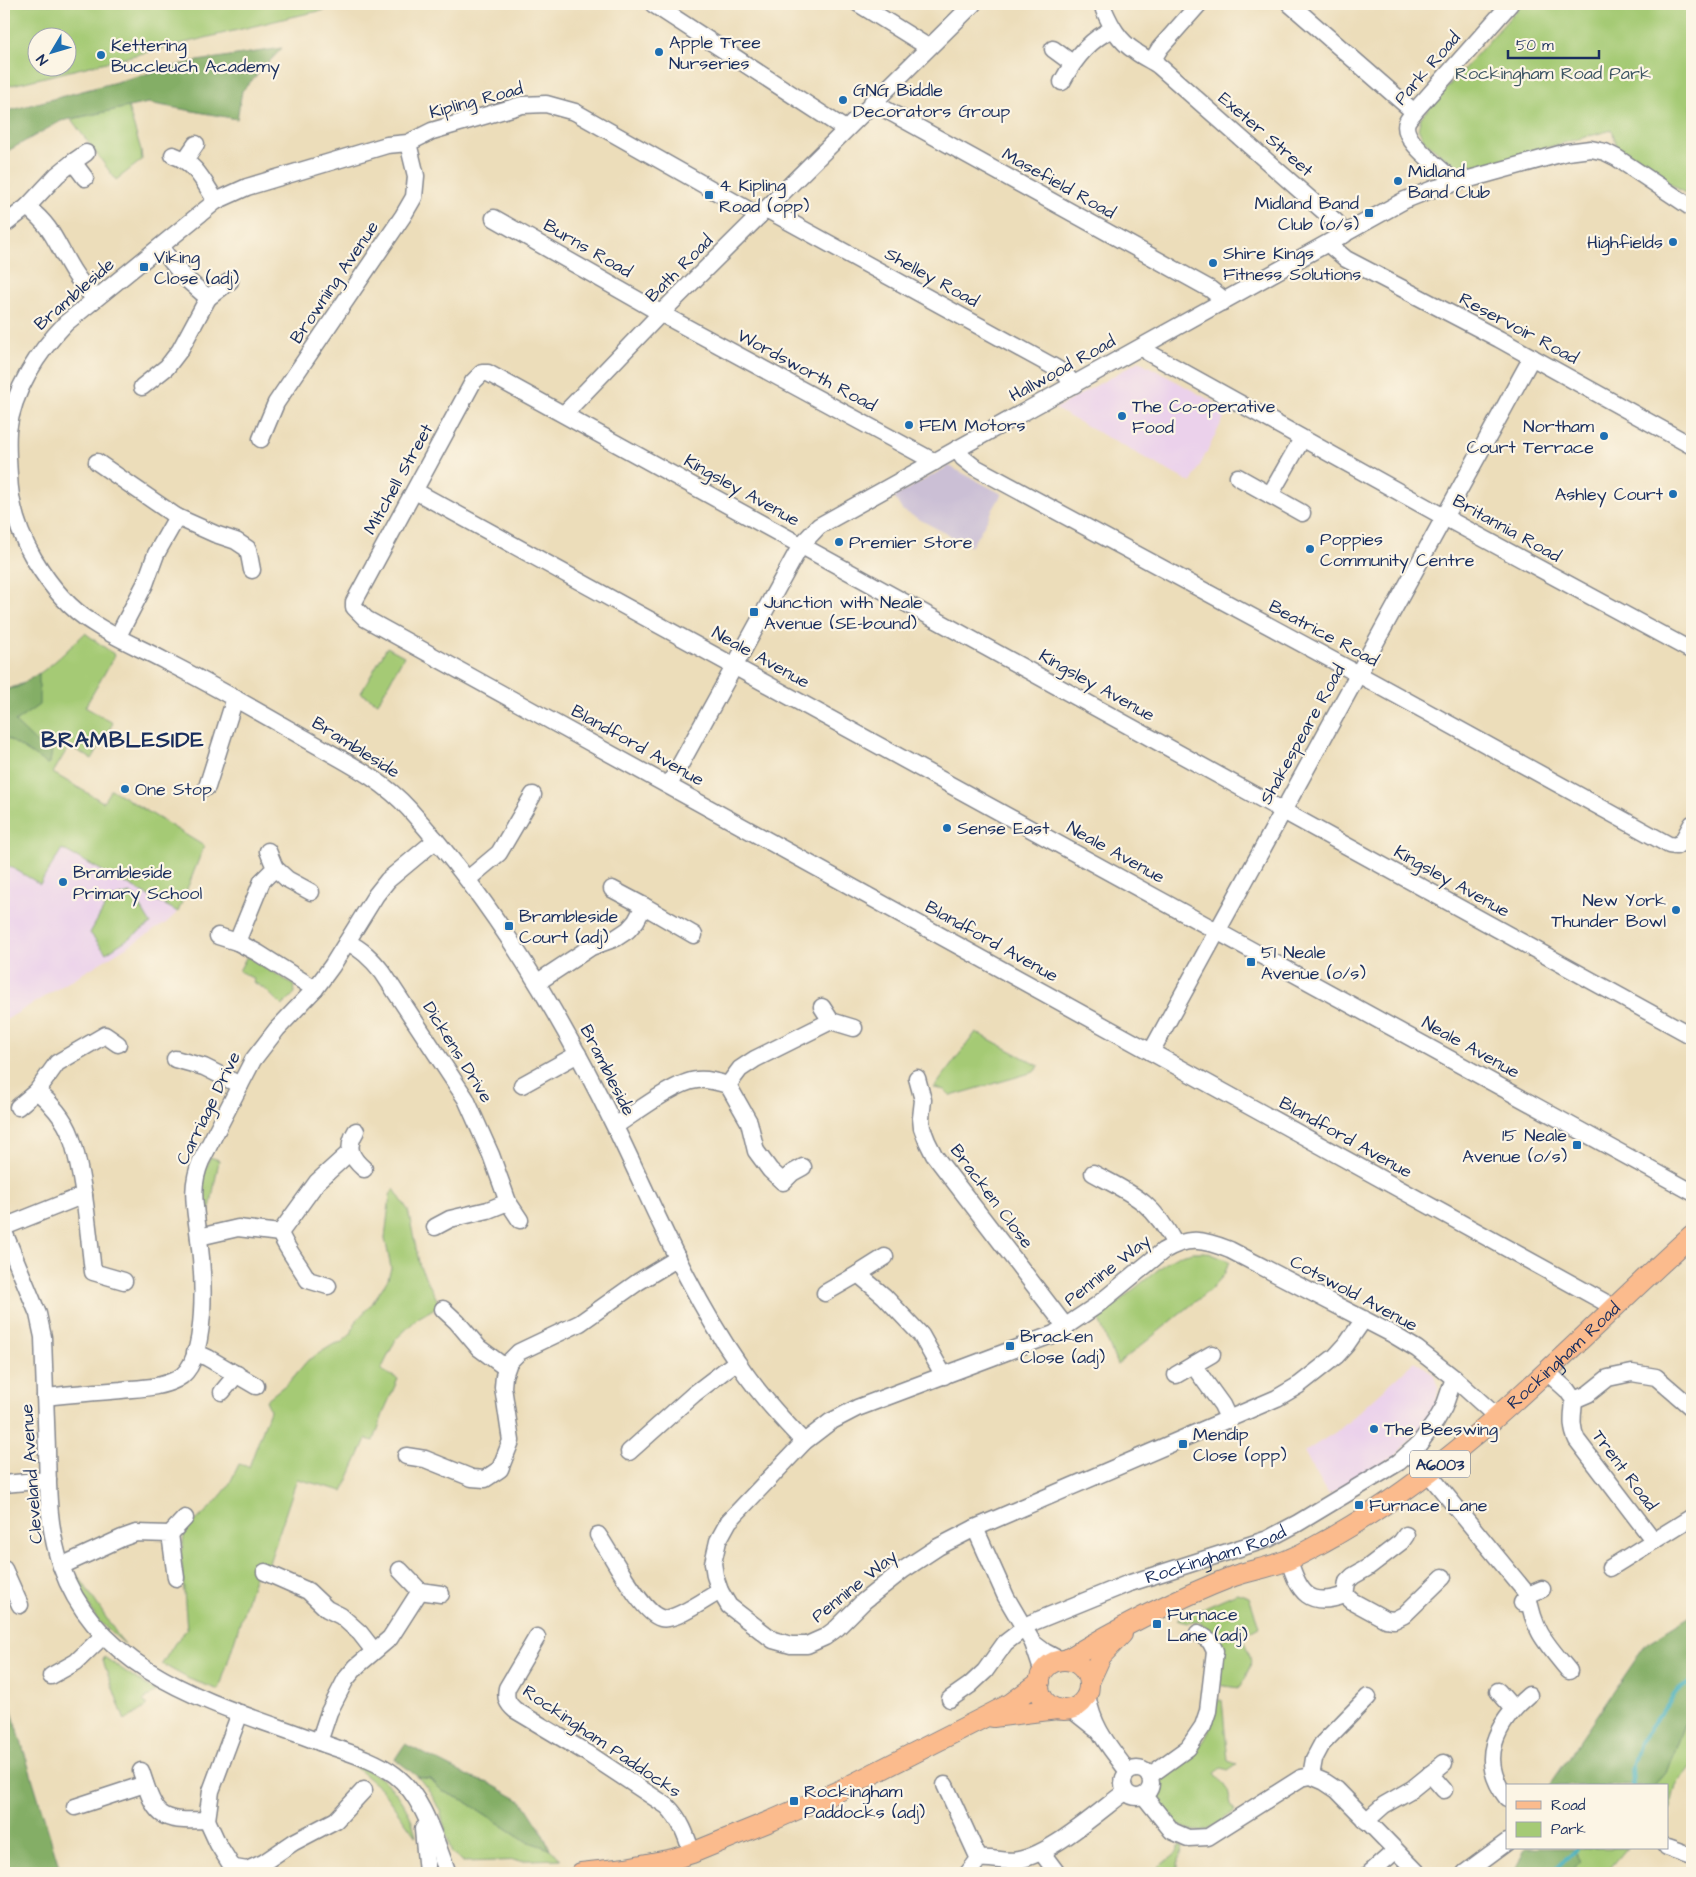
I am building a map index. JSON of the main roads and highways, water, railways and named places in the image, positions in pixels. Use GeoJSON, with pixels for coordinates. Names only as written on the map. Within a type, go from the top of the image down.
{"type":"FeatureCollection","features":[{"type":"Feature","properties":{"kind":"main road","name":"Rockingham Road"},"geometry":{"type":"LineString","coordinates":[[1063,1660],[1166,1604],[1236,1576],[1289,1560],[1371,1512],[1428,1473],[1464,1445],[1692,1235]]}},
{"type":"Feature","properties":{"kind":"main road","name":"Rockingham Road"},"geometry":{"type":"LineString","coordinates":[[1088,1689],[1093,1670],[1101,1656],[1138,1619]]}},
{"type":"Feature","properties":{"kind":"main road"},"geometry":{"type":"LineString","coordinates":[[581,1873],[656,1864],[692,1853],[841,1790],[1010,1704],[1041,1678],[1053,1663],[1063,1660],[1075,1662],[1087,1674],[1088,1689],[1077,1706],[981,1719]]}},
{"type":"Feature","properties":{"kind":"main road"},"geometry":{"type":"LineString","coordinates":[[1041,1678],[1040,1691],[1044,1699],[1050,1705],[1064,1709]]}},
{"type":"Feature","properties":{"kind":"waterway"},"geometry":{"type":"LineString","coordinates":[[1633,1784],[1632,1767],[1640,1742],[1677,1691],[1692,1681]]}},
{"type":"Feature","properties":{"kind":"waterway"},"geometry":{"type":"LineString","coordinates":[[1551,1873],[1575,1850]]}},
{"type":"Feature","properties":{"kind":"place","name":"Apple Tree Nurseries"},"geometry":{"type":"Point","coordinates":[659,52]}},
{"type":"Feature","properties":{"kind":"place","name":"Kettering Buccleuch Academy"},"geometry":{"type":"Point","coordinates":[101,55]}},
{"type":"Feature","properties":{"kind":"place","name":"GNG Biddle Decorators Group"},"geometry":{"type":"Point","coordinates":[843,100]}},
{"type":"Feature","properties":{"kind":"place","name":"Midland Band Club"},"geometry":{"type":"Point","coordinates":[1398,181]}},
{"type":"Feature","properties":{"kind":"place","name":"4 Kipling Road (opp)"},"geometry":{"type":"Point","coordinates":[709,195]}},
{"type":"Feature","properties":{"kind":"place","name":"Midland Band Club (o/s)"},"geometry":{"type":"Point","coordinates":[1369,213]}},
{"type":"Feature","properties":{"kind":"place","name":"Highfields"},"geometry":{"type":"Point","coordinates":[1673,242]}},
{"type":"Feature","properties":{"kind":"place","name":"Shire Kings Fitness Solutions"},"geometry":{"type":"Point","coordinates":[1213,263]}},
{"type":"Feature","properties":{"kind":"place","name":"Viking Close (adj)"},"geometry":{"type":"Point","coordinates":[144,267]}},
{"type":"Feature","properties":{"kind":"place","name":"The Co-operative Food"},"geometry":{"type":"Point","coordinates":[1122,416]}},
{"type":"Feature","properties":{"kind":"place","name":"FEM Motors"},"geometry":{"type":"Point","coordinates":[909,425]}},
{"type":"Feature","properties":{"kind":"place","name":"Northam Court Terrace"},"geometry":{"type":"Point","coordinates":[1604,436]}},
{"type":"Feature","properties":{"kind":"place","name":"Ashley Court"},"geometry":{"type":"Point","coordinates":[1673,494]}},
{"type":"Feature","properties":{"kind":"place","name":"Premier Store"},"geometry":{"type":"Point","coordinates":[839,542]}},
{"type":"Feature","properties":{"kind":"place","name":"Poppies Community Centre"},"geometry":{"type":"Point","coordinates":[1310,549]}},
{"type":"Feature","properties":{"kind":"place","name":"Junction with Neale Avenue (SE-bound)"},"geometry":{"type":"Point","coordinates":[754,612]}},
{"type":"Feature","properties":{"kind":"place","name":"One Stop"},"geometry":{"type":"Point","coordinates":[125,789]}},
{"type":"Feature","properties":{"kind":"place","name":"Sense East"},"geometry":{"type":"Point","coordinates":[947,828]}},
{"type":"Feature","properties":{"kind":"place","name":"Brambleside Primary School"},"geometry":{"type":"Point","coordinates":[63,882]}},
{"type":"Feature","properties":{"kind":"place","name":"New York Thunder Bowl"},"geometry":{"type":"Point","coordinates":[1676,910]}},
{"type":"Feature","properties":{"kind":"place","name":"Brambleside Court (adj)"},"geometry":{"type":"Point","coordinates":[509,926]}},
{"type":"Feature","properties":{"kind":"place","name":"51 Neale Avenue (o/s)"},"geometry":{"type":"Point","coordinates":[1251,962]}},
{"type":"Feature","properties":{"kind":"place","name":"15 Neale Avenue (o/s)"},"geometry":{"type":"Point","coordinates":[1577,1145]}},
{"type":"Feature","properties":{"kind":"place","name":"Bracken Close (adj)"},"geometry":{"type":"Point","coordinates":[1010,1346]}},
{"type":"Feature","properties":{"kind":"place","name":"The Beeswing"},"geometry":{"type":"Point","coordinates":[1374,1429]}},
{"type":"Feature","properties":{"kind":"place","name":"Mendip Close (opp)"},"geometry":{"type":"Point","coordinates":[1183,1444]}},
{"type":"Feature","properties":{"kind":"place","name":"Furnace Lane"},"geometry":{"type":"Point","coordinates":[1359,1505]}},
{"type":"Feature","properties":{"kind":"place","name":"Furnace Lane (adj)"},"geometry":{"type":"Point","coordinates":[1157,1624]}},
{"type":"Feature","properties":{"kind":"place","name":"Rockingham Paddocks (adj)"},"geometry":{"type":"Point","coordinates":[794,1801]}},
{"type":"Feature","properties":{"kind":"district","name":"BRAMBLESIDE"},"geometry":{"type":"Point","coordinates":[123,739]}},
{"type":"Feature","properties":{"kind":"park label","name":"Rockingham Road Park"},"geometry":{"type":"Point","coordinates":[1553,73]}}]}
